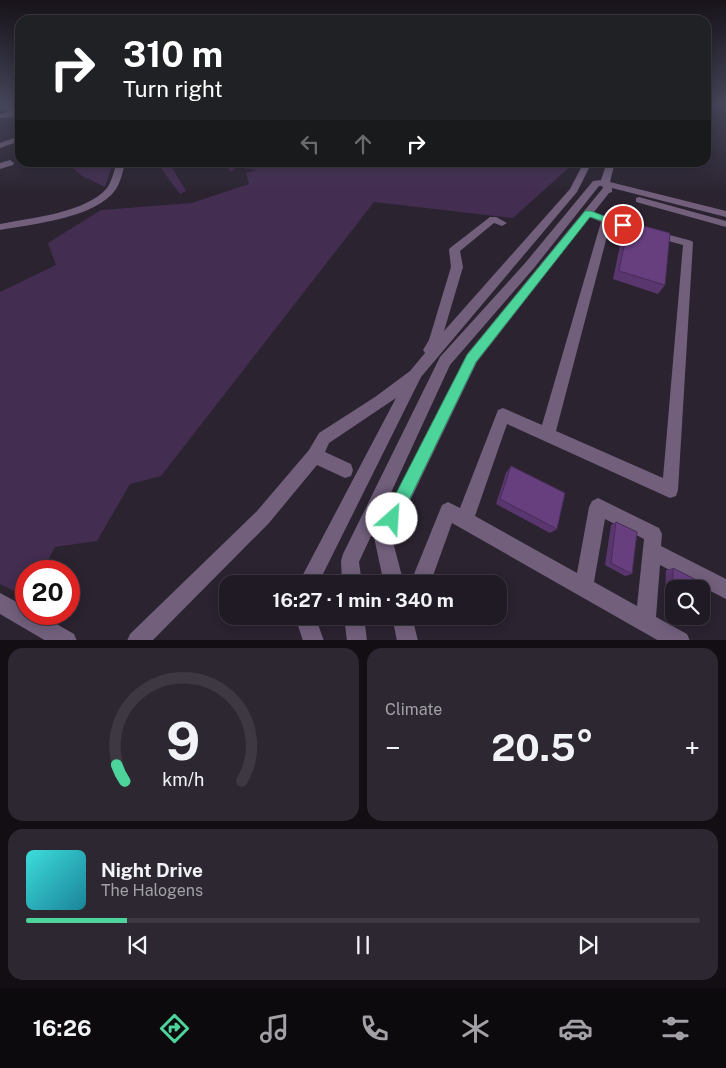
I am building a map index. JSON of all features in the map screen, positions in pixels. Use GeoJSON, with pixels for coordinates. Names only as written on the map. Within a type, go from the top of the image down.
{"type":"FeatureCollection","features":[{"type":"Feature","properties":{"kind":"street"},"geometry":{"type":"LineString","coordinates":[[0,146],[15,140]]}},
{"type":"Feature","properties":{"kind":"street"},"geometry":{"type":"LineString","coordinates":[[0,166],[10,163]]}},
{"type":"Feature","properties":{"kind":"street"},"geometry":{"type":"LineString","coordinates":[[0,227],[75,212],[96,201],[111,189],[119,167]]}},
{"type":"Feature","properties":{"kind":"street"},"geometry":{"type":"LineString","coordinates":[[137,640],[263,517],[315,456],[324,438],[380,402],[416,373],[574,190],[586,167]]}},
{"type":"Feature","properties":{"kind":"street"},"geometry":{"type":"LineString","coordinates":[[392,575],[383,537],[472,358],[588,213],[606,186],[610,167]]}},
{"type":"Feature","properties":{"kind":"street"},"geometry":{"type":"LineString","coordinates":[[351,575],[350,561],[446,361],[530,265],[596,183],[726,214]]}},
{"type":"Feature","properties":{"kind":"street"},"geometry":{"type":"LineString","coordinates":[[606,186],[615,194],[726,224]]}},
{"type":"Feature","properties":{"kind":"street"},"geometry":{"type":"LineString","coordinates":[[464,521],[503,415],[670,490],[688,243],[606,221],[588,213]]}},
{"type":"Feature","properties":{"kind":"street"},"geometry":{"type":"LineString","coordinates":[[313,575],[416,373],[435,341],[457,267],[454,250],[493,219],[502,223]]}},
{"type":"Feature","properties":{"kind":"street"},"geometry":{"type":"LineString","coordinates":[[547,434],[606,221]]}},
{"type":"Feature","properties":{"kind":"street"},"geometry":{"type":"LineString","coordinates":[[315,456],[345,470]]}},
{"type":"Feature","properties":{"kind":"street"},"geometry":{"type":"LineString","coordinates":[[584,587],[598,507],[653,534],[646,621]]}},
{"type":"Feature","properties":{"kind":"street"},"geometry":{"type":"LineString","coordinates":[[423,575],[448,511],[680,640]]}},
{"type":"Feature","properties":{"kind":"street"},"geometry":{"type":"LineString","coordinates":[[652,551],[726,588]]}},
{"type":"Feature","properties":{"kind":"street"},"geometry":{"type":"LineString","coordinates":[[0,603],[67,640]]}},
{"type":"Feature","properties":{"kind":"street"},"geometry":{"type":"LineString","coordinates":[[308,625],[314,640]]}},
{"type":"Feature","properties":{"kind":"street"},"geometry":{"type":"LineString","coordinates":[[355,625],[357,640]]}},
{"type":"Feature","properties":{"kind":"shaded area"},"geometry":{"type":"Polygon","coordinates":[[[72,167],[112,167],[105,187],[82,176],[72,167]]]}},
{"type":"Feature","properties":{"kind":"shaded area"},"geometry":{"type":"Polygon","coordinates":[[[160,167],[171,167],[186,191],[180,194],[160,167]]]}},
{"type":"Feature","properties":{"kind":"shaded area"},"geometry":{"type":"Polygon","coordinates":[[[237,167],[231,172],[228,169],[237,167]]]}},
{"type":"Feature","properties":{"kind":"shaded area"},"geometry":{"type":"Polygon","coordinates":[[[237,167],[570,167],[513,218],[374,202],[161,476],[130,484],[97,541],[55,547],[48,560],[15,560],[15,592],[0,584],[0,292],[56,265],[48,243],[101,210],[192,203],[249,184],[246,173],[256,170],[237,167]]]}},
{"type":"Feature","properties":{"kind":"building"},"geometry":{"type":"Polygon","coordinates":[[[629,222],[670,233],[665,285],[619,271],[629,222]]]}},
{"type":"Feature","properties":{"kind":"building"},"geometry":{"type":"Polygon","coordinates":[[[511,466],[565,493],[557,529],[500,499],[511,466]]]}},
{"type":"Feature","properties":{"kind":"building"},"geometry":{"type":"Polygon","coordinates":[[[616,522],[637,532],[632,574],[611,563],[616,522]]]}},
{"type":"Feature","properties":{"kind":"building"},"geometry":{"type":"Polygon","coordinates":[[[673,568],[696,580],[673,580],[673,568]]]}},
{"type":"Feature","properties":{"kind":"route"},"geometry":{"type":"LineString","coordinates":[[392,519],[472,358],[588,213],[606,221],[623,225]]}}]}
